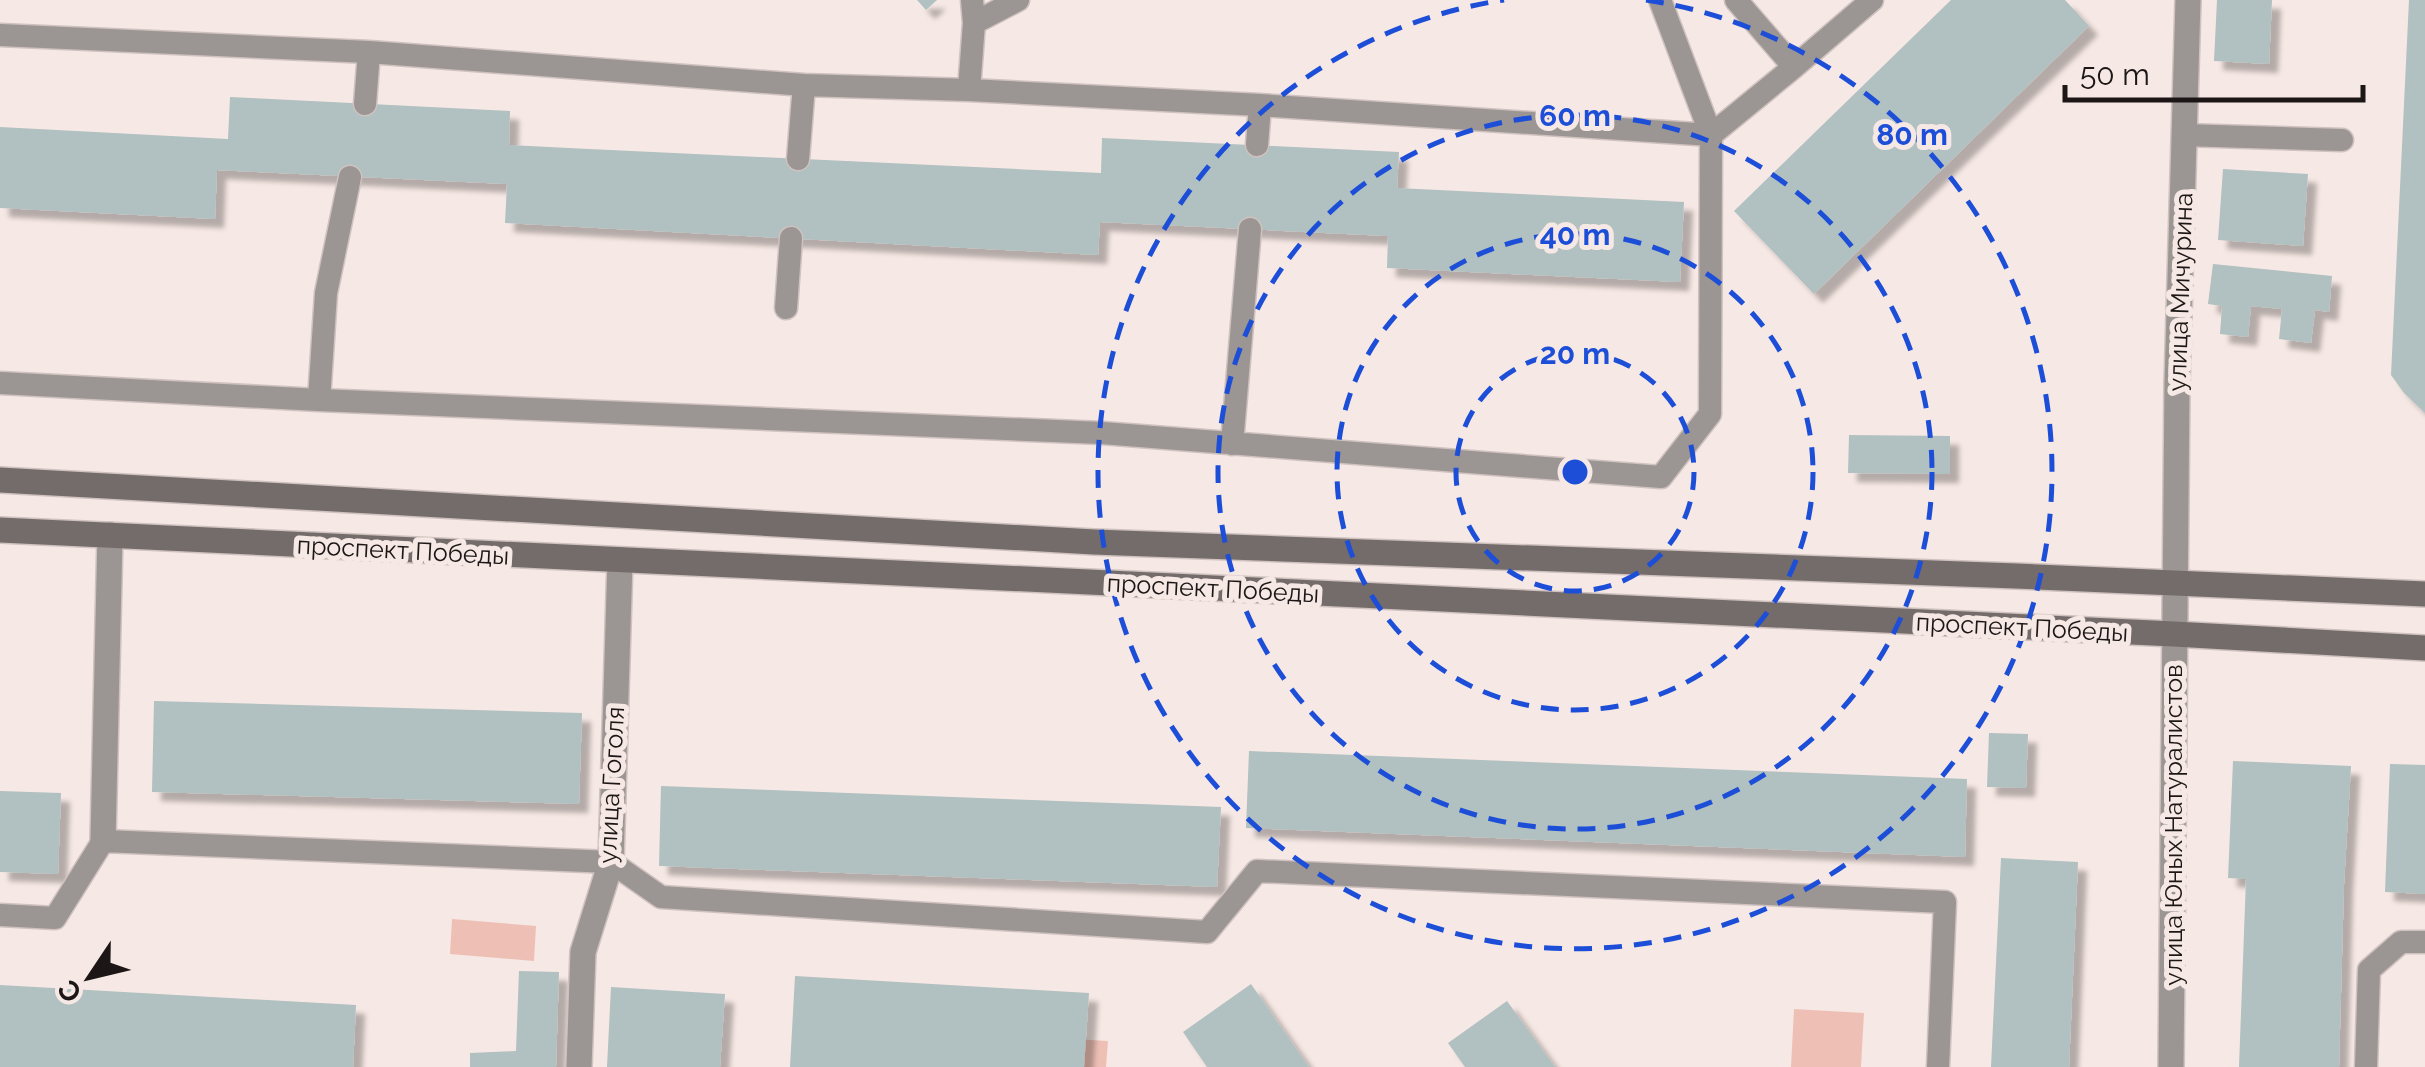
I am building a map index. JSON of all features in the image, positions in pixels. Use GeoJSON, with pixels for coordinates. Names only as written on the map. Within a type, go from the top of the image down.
{"type":"FeatureCollection","features":[{"type":"Feature","properties":{"kind":"main road","name":"проспект Победы"},"geometry":{"type":"LineString","coordinates":[[0,480],[1094,542],[2425,594]]}},
{"type":"Feature","properties":{"kind":"main road","name":"проспект Победы"},"geometry":{"type":"LineString","coordinates":[[0,530],[2425,648]]}},
{"type":"Feature","properties":{"kind":"street","name":"улица Мичурина"},"geometry":{"type":"LineString","coordinates":[[2175,584],[2188,0]]}},
{"type":"Feature","properties":{"kind":"street"},"geometry":{"type":"LineString","coordinates":[[103,841],[110,536]]}},
{"type":"Feature","properties":{"kind":"street","name":"улица Гоголя"},"geometry":{"type":"LineString","coordinates":[[579,1067],[583,952],[611,862],[620,560]]}},
{"type":"Feature","properties":{"kind":"street","name":"улица Юных Натуралистов"},"geometry":{"type":"LineString","coordinates":[[2171,1067],[2175,584]]}},
{"type":"Feature","properties":{"kind":"lane"},"geometry":{"type":"LineString","coordinates":[[969,90],[973,11],[1018,0]]}},
{"type":"Feature","properties":{"kind":"lane"},"geometry":{"type":"LineString","coordinates":[[0,383],[1102,433],[1661,477],[1710,414],[1711,135],[1660,0]]}},
{"type":"Feature","properties":{"kind":"lane"},"geometry":{"type":"LineString","coordinates":[[1736,0],[1794,67]]}},
{"type":"Feature","properties":{"kind":"lane"},"geometry":{"type":"LineString","coordinates":[[0,35],[369,52],[804,85],[1260,105],[1711,135],[1872,0]]}},
{"type":"Feature","properties":{"kind":"lane"},"geometry":{"type":"LineString","coordinates":[[365,104],[369,52]]}},
{"type":"Feature","properties":{"kind":"lane"},"geometry":{"type":"LineString","coordinates":[[798,159],[804,85]]}},
{"type":"Feature","properties":{"kind":"lane"},"geometry":{"type":"LineString","coordinates":[[1257,145],[1260,105]]}},
{"type":"Feature","properties":{"kind":"lane"},"geometry":{"type":"LineString","coordinates":[[2184,134],[2342,140]]}},
{"type":"Feature","properties":{"kind":"lane"},"geometry":{"type":"LineString","coordinates":[[319,400],[326,293],[350,177]]}},
{"type":"Feature","properties":{"kind":"lane"},"geometry":{"type":"LineString","coordinates":[[1232,444],[1250,229]]}},
{"type":"Feature","properties":{"kind":"lane"},"geometry":{"type":"LineString","coordinates":[[786,308],[791,238]]}},
{"type":"Feature","properties":{"kind":"lane"},"geometry":{"type":"LineString","coordinates":[[0,916],[55,918],[103,841],[611,862],[661,898],[1207,932],[1257,871],[1945,902],[1938,1067]]}},
{"type":"Feature","properties":{"kind":"lane"},"geometry":{"type":"LineString","coordinates":[[2366,1067],[2369,970],[2401,942],[2425,942]]}},
{"type":"Feature","properties":{"kind":"shaded area"},"geometry":{"type":"Polygon","coordinates":[[[452,919],[536,926],[534,961],[450,954],[452,919]]]}},
{"type":"Feature","properties":{"kind":"shaded area"},"geometry":{"type":"Polygon","coordinates":[[[1794,1009],[1864,1013],[1861,1067],[1791,1067],[1794,1009]]]}},
{"type":"Feature","properties":{"kind":"shaded area"},"geometry":{"type":"Polygon","coordinates":[[[1057,1038],[1108,1041],[1106,1067],[1056,1067],[1057,1038]]]}},
{"type":"Feature","properties":{"kind":"building"},"geometry":{"type":"Polygon","coordinates":[[[917,0],[937,0],[926,10],[917,0]]]}},
{"type":"Feature","properties":{"kind":"building"},"geometry":{"type":"Polygon","coordinates":[[[1951,0],[2065,0],[2089,26],[1814,294],[1734,211],[1951,0]]]}},
{"type":"Feature","properties":{"kind":"building"},"geometry":{"type":"Polygon","coordinates":[[[2217,0],[2272,0],[2269,64],[2214,61],[2217,0]]]}},
{"type":"Feature","properties":{"kind":"building"},"geometry":{"type":"Polygon","coordinates":[[[2409,0],[2425,0],[2425,413],[2391,375],[2409,0]]]}},
{"type":"Feature","properties":{"kind":"building"},"geometry":{"type":"Polygon","coordinates":[[[230,97],[510,111],[509,145],[589,149],[1101,173],[1102,138],[1399,152],[1397,188],[1684,202],[1680,282],[1387,268],[1388,236],[1100,222],[1098,255],[505,223],[507,184],[217,170],[215,219],[0,208],[0,127],[228,139],[230,97]]]}},
{"type":"Feature","properties":{"kind":"building"},"geometry":{"type":"Polygon","coordinates":[[[2223,169],[2308,174],[2303,246],[2218,240],[2223,169]]]}},
{"type":"Feature","properties":{"kind":"building"},"geometry":{"type":"Polygon","coordinates":[[[2213,264],[2332,276],[2329,312],[2315,310],[2311,343],[2279,339],[2282,309],[2251,306],[2248,337],[2220,334],[2222,306],[2208,304],[2213,264]]]}},
{"type":"Feature","properties":{"kind":"building"},"geometry":{"type":"Polygon","coordinates":[[[1849,435],[1950,436],[1950,474],[1848,473],[1849,435]]]}},
{"type":"Feature","properties":{"kind":"building"},"geometry":{"type":"Polygon","coordinates":[[[154,701],[582,713],[579,804],[152,792],[154,701]]]}},
{"type":"Feature","properties":{"kind":"building"},"geometry":{"type":"Polygon","coordinates":[[[1989,733],[2028,734],[2026,788],[1987,787],[1989,733]]]}},
{"type":"Feature","properties":{"kind":"building"},"geometry":{"type":"Polygon","coordinates":[[[1249,751],[1967,779],[1965,857],[1246,828],[1249,751]]]}},
{"type":"Feature","properties":{"kind":"building"},"geometry":{"type":"Polygon","coordinates":[[[2233,761],[2351,766],[2339,1067],[2239,1067],[2246,879],[2228,878],[2233,761]]]}},
{"type":"Feature","properties":{"kind":"building"},"geometry":{"type":"Polygon","coordinates":[[[2390,764],[2425,765],[2425,894],[2385,892],[2390,764]]]}},
{"type":"Feature","properties":{"kind":"building"},"geometry":{"type":"Polygon","coordinates":[[[661,786],[1221,807],[1217,887],[659,866],[661,786]]]}},
{"type":"Feature","properties":{"kind":"building"},"geometry":{"type":"Polygon","coordinates":[[[0,791],[61,793],[58,874],[0,872],[0,791]]]}},
{"type":"Feature","properties":{"kind":"building"},"geometry":{"type":"Polygon","coordinates":[[[2001,858],[2078,862],[2069,1067],[1991,1067],[2001,858]]]}},
{"type":"Feature","properties":{"kind":"building"},"geometry":{"type":"Polygon","coordinates":[[[519,971],[559,972],[556,1067],[470,1067],[470,1053],[516,1051],[519,971]]]}},
{"type":"Feature","properties":{"kind":"building"},"geometry":{"type":"Polygon","coordinates":[[[795,976],[1089,993],[1084,1067],[790,1067],[795,976]]]}},
{"type":"Feature","properties":{"kind":"building"},"geometry":{"type":"Polygon","coordinates":[[[1251,984],[1309,1067],[1207,1067],[1183,1032],[1251,984]]]}},
{"type":"Feature","properties":{"kind":"building"},"geometry":{"type":"Polygon","coordinates":[[[0,985],[356,1005],[353,1067],[0,1067],[0,985]]]}},
{"type":"Feature","properties":{"kind":"building"},"geometry":{"type":"Polygon","coordinates":[[[611,987],[725,994],[720,1067],[607,1067],[611,987]]]}},
{"type":"Feature","properties":{"kind":"building"},"geometry":{"type":"Polygon","coordinates":[[[1507,1001],[1555,1067],[1465,1067],[1448,1043],[1507,1001]]]}}]}
